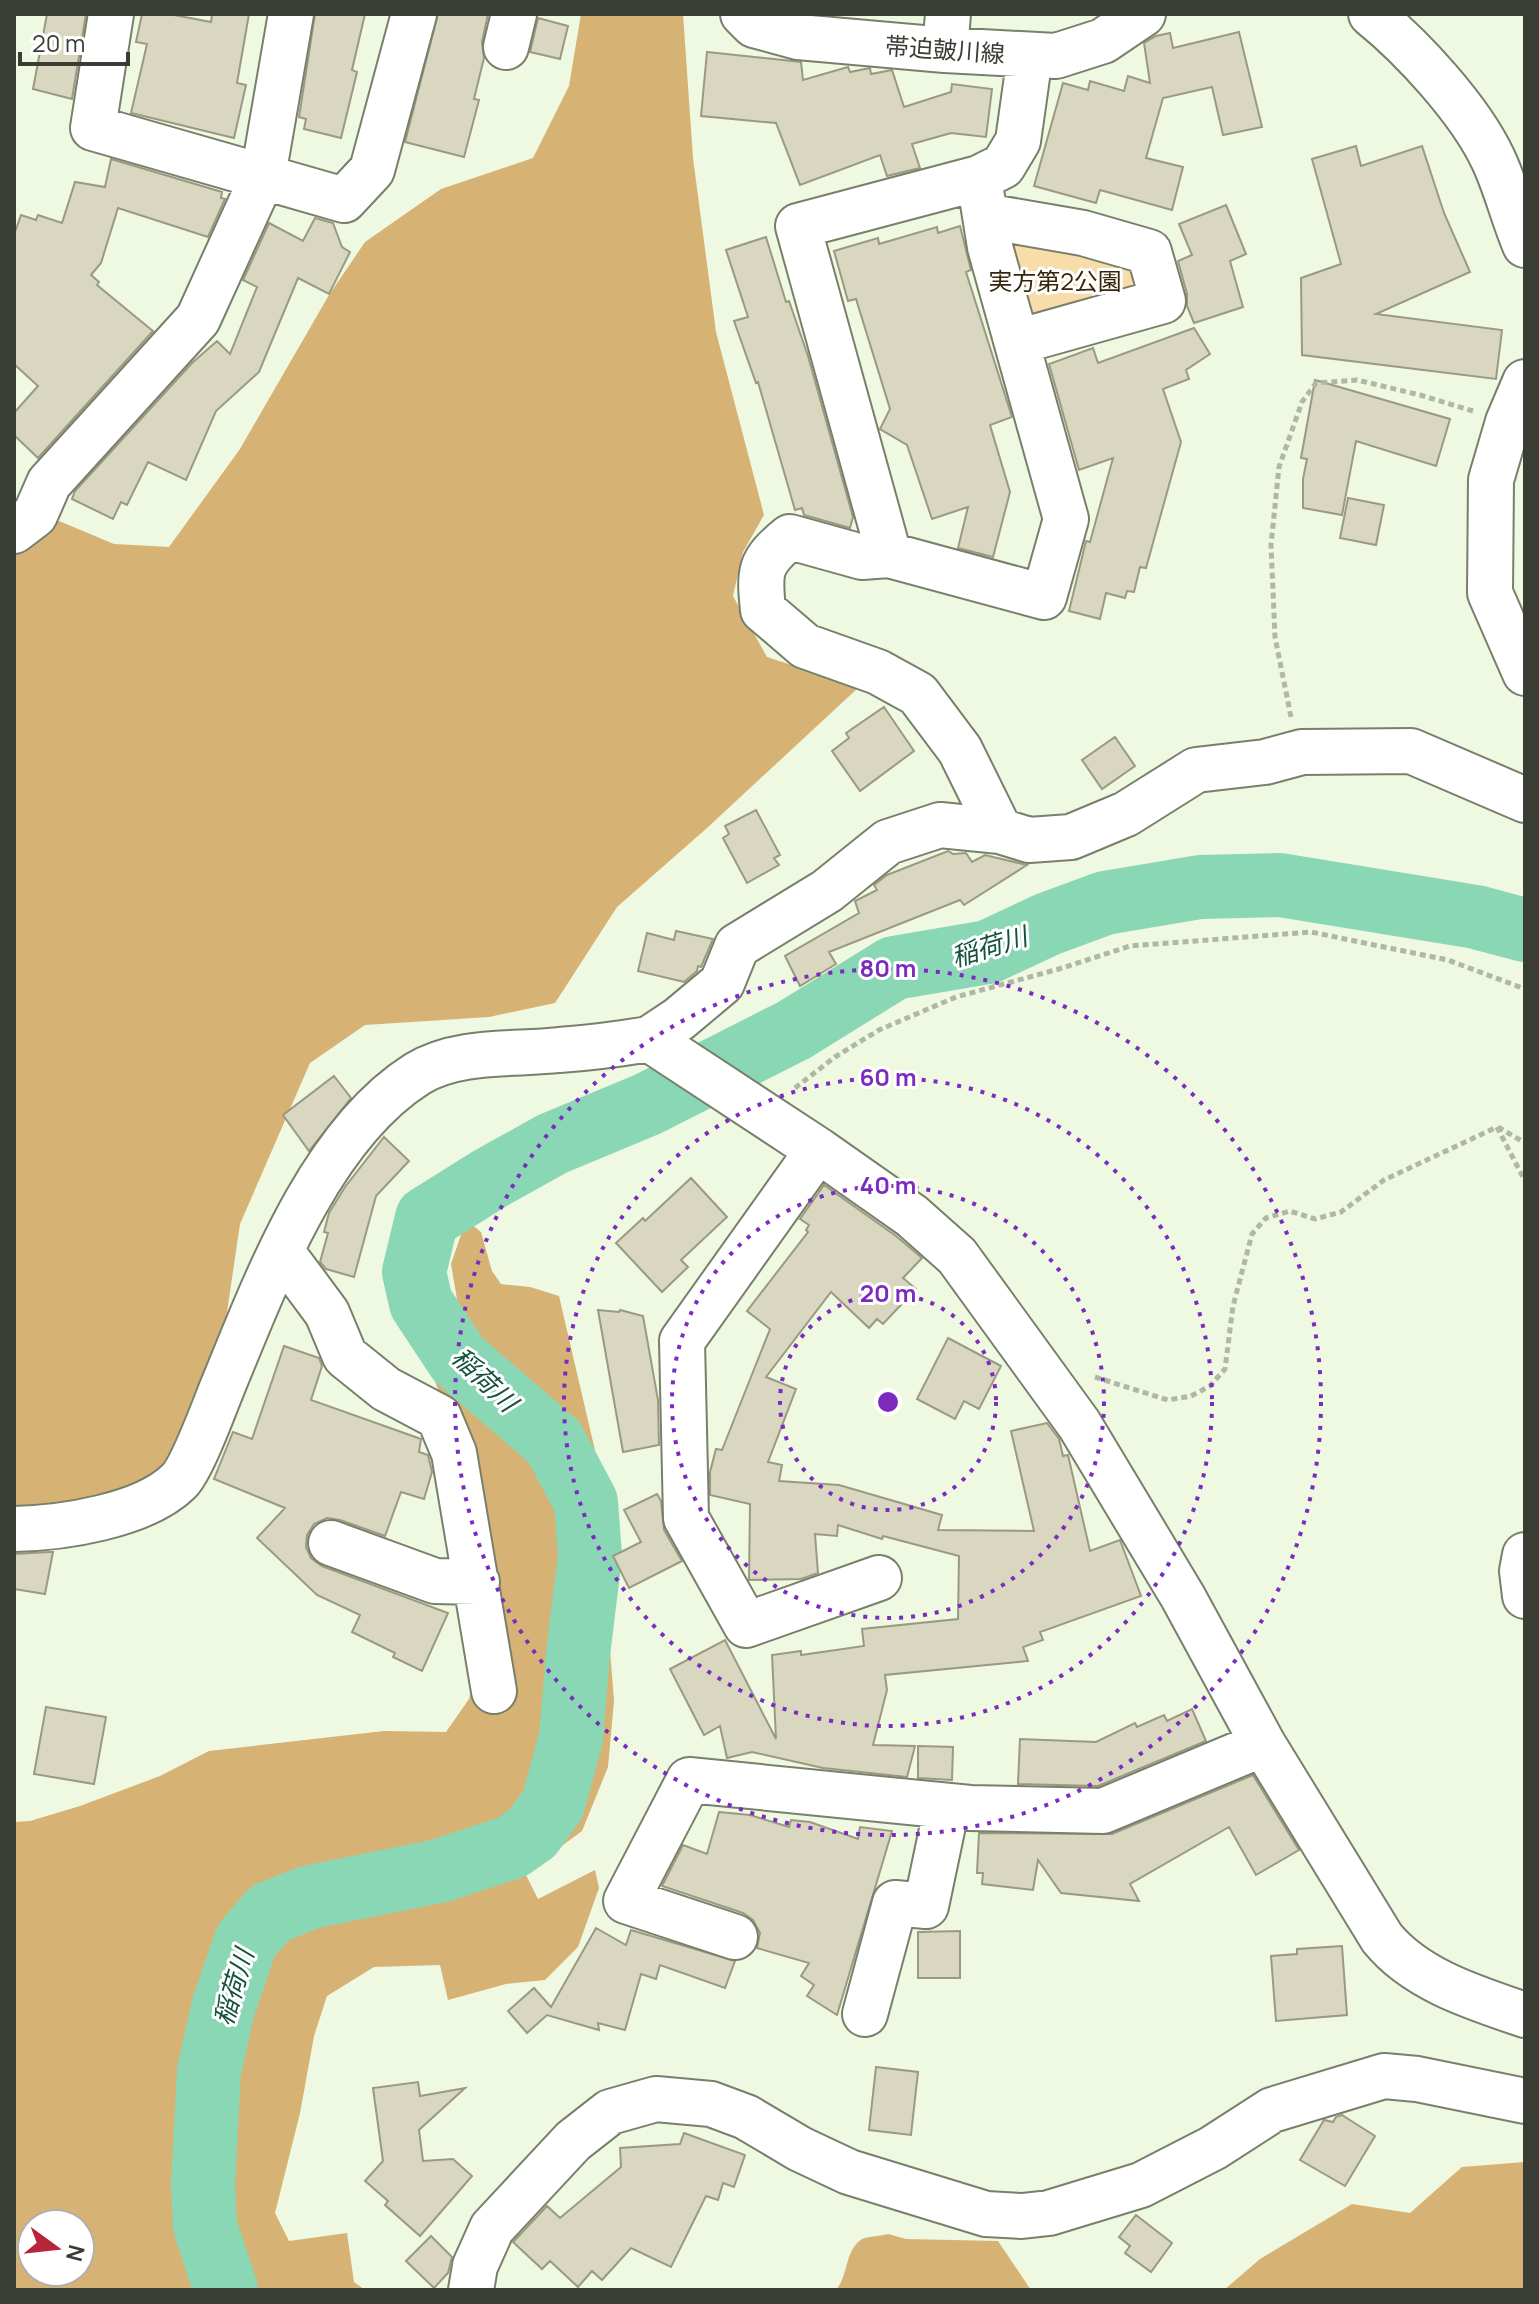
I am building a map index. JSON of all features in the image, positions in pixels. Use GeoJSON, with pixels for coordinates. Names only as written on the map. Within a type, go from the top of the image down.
{"type":"FeatureCollection","features":[{"type":"Feature","properties":{"kind":"street"},"geometry":{"type":"LineString","coordinates":[[111,14],[93,128],[344,200],[372,170],[414,14]]}},
{"type":"Feature","properties":{"kind":"street"},"geometry":{"type":"LineString","coordinates":[[21,508],[49,483],[198,319],[263,176],[291,14]]}},
{"type":"Feature","properties":{"kind":"street","name":"帯迫皷川線"},"geometry":{"type":"LineString","coordinates":[[743,14],[754,25],[798,37],[947,32],[1030,56],[1056,56],[1103,41],[1143,14]]}},
{"type":"Feature","properties":{"kind":"street"},"geometry":{"type":"LineString","coordinates":[[1371,14],[1394,33],[1465,113],[1493,158],[1525,245]]}},
{"type":"Feature","properties":{"kind":"street"},"geometry":{"type":"LineString","coordinates":[[1000,831],[960,750],[918,694],[878,672],[805,646],[763,610],[760,584],[767,555],[790,537],[862,557],[889,555],[1044,597],[1066,519],[990,247],[982,197],[1018,141],[1030,56]]}},
{"type":"Feature","properties":{"kind":"street"},"geometry":{"type":"LineString","coordinates":[[889,555],[798,226],[982,197],[1083,233],[1149,252],[1163,301],[1017,342]]}},
{"type":"Feature","properties":{"kind":"street"},"geometry":{"type":"LineString","coordinates":[[1525,382],[1508,422],[1491,480],[1490,593],[1525,673]]}},
{"type":"Feature","properties":{"kind":"street"},"geometry":{"type":"LineString","coordinates":[[657,1044],[679,1019],[722,983],[737,946],[827,891],[888,842],[940,825],[1000,831],[1029,840],[1071,837],[1126,814],[1196,770],[1265,762],[1302,752],[1411,751],[1525,800]]}},
{"type":"Feature","properties":{"kind":"street"},"geometry":{"type":"LineString","coordinates":[[14,1529],[89,1520],[143,1506],[181,1480],[281,1251],[323,1172],[382,1099],[420,1072],[462,1057],[657,1044],[912,1216],[957,1256],[1079,1424],[1175,1584],[1263,1744],[1382,1938],[1394,1954],[1406,1963],[1470,1996],[1525,2015]]}},
{"type":"Feature","properties":{"kind":"street"},"geometry":{"type":"LineString","coordinates":[[818,1150],[682,1341],[686,1518],[746,1625],[879,1578]]}},
{"type":"Feature","properties":{"kind":"street"},"geometry":{"type":"LineString","coordinates":[[281,1251],[327,1313],[345,1356],[386,1389],[439,1417],[454,1453],[494,1691]]}},
{"type":"Feature","properties":{"kind":"street"},"geometry":{"type":"LineString","coordinates":[[331,1543],[435,1581],[477,1582]]}},
{"type":"Feature","properties":{"kind":"street"},"geometry":{"type":"LineString","coordinates":[[1525,1555],[1522,1571],[1525,1596]]}},
{"type":"Feature","properties":{"kind":"street"},"geometry":{"type":"LineString","coordinates":[[735,1937],[626,1901],[689,1780],[947,1806],[1103,1811],[1263,1744]]}},
{"type":"Feature","properties":{"kind":"street"},"geometry":{"type":"LineString","coordinates":[[865,2014],[895,1903],[926,1906],[947,1806]]}},
{"type":"Feature","properties":{"kind":"street"},"geometry":{"type":"LineString","coordinates":[[471,2290],[475,2266],[492,2228],[573,2141],[610,2112],[656,2099],[711,2104],[746,2117],[800,2149],[849,2172],[986,2214],[1022,2216],[1049,2213],[1141,2185],[1213,2148],[1272,2110],[1384,2076],[1417,2079],[1525,2101]]}},
{"type":"Feature","properties":{"kind":"path"},"geometry":{"type":"LineString","coordinates":[[1302,752],[1287,704],[1275,637],[1271,545],[1279,467],[1302,402],[1316,383],[1357,380],[1420,395],[1508,422]]}},
{"type":"Feature","properties":{"kind":"path"},"geometry":{"type":"LineString","coordinates":[[763,1114],[835,1057],[879,1030],[956,997],[1130,946],[1311,932],[1448,960],[1525,989]]}},
{"type":"Feature","properties":{"kind":"path"},"geometry":{"type":"LineString","coordinates":[[1497,1127],[1525,1143]]}},
{"type":"Feature","properties":{"kind":"path"},"geometry":{"type":"LineString","coordinates":[[1497,1127],[1525,1181]]}},
{"type":"Feature","properties":{"kind":"path"},"geometry":{"type":"LineString","coordinates":[[1039,1367],[1095,1377],[1168,1400],[1191,1396],[1210,1386],[1225,1369],[1233,1306],[1252,1234],[1266,1218],[1290,1211],[1315,1219],[1341,1212],[1384,1180],[1497,1127]]}},
{"type":"Feature","properties":{"kind":"green space","name":"実方第2公園"},"geometry":{"type":"Polygon","coordinates":[[[1024,234],[1138,265],[1136,296],[1026,318],[1005,249],[1024,234]]]}},
{"type":"Feature","properties":{"kind":"shaded area"},"geometry":{"type":"Polygon","coordinates":[[[581,14],[683,14],[693,158],[716,332],[764,515],[743,552],[733,596],[767,657],[859,687],[617,907],[555,1003],[489,1017],[365,1025],[310,1063],[240,1224],[222,1346],[175,1473],[145,1494],[14,1510],[14,555],[59,521],[114,544],[169,547],[240,449],[329,295],[365,242],[441,189],[533,158],[569,86],[581,14]]]}},
{"type":"Feature","properties":{"kind":"shaded area"},"geometry":{"type":"Polygon","coordinates":[[[466,1220],[481,1232],[492,1271],[501,1284],[530,1287],[559,1296],[614,1532],[606,1598],[614,1701],[608,1767],[582,1831],[525,1873],[538,1899],[595,1870],[599,1888],[578,1947],[545,1980],[506,1984],[448,2000],[440,1965],[374,1967],[327,1996],[314,2036],[300,2113],[275,2213],[289,2241],[347,2233],[354,2282],[365,2290],[14,2290],[14,1822],[30,1821],[80,1806],[160,1776],[209,1751],[384,1731],[446,1732],[469,1699],[491,1604],[464,1457],[434,1379],[459,1311],[451,1264],[466,1220]]]}},
{"type":"Feature","properties":{"kind":"shaded area"},"geometry":{"type":"Polygon","coordinates":[[[1525,2162],[1525,2290],[1224,2290],[1260,2259],[1352,2204],[1410,2213],[1462,2167],[1525,2162]]]}},
{"type":"Feature","properties":{"kind":"shaded area"},"geometry":{"type":"Polygon","coordinates":[[[888,2234],[906,2239],[998,2241],[1031,2290],[836,2290],[856,2244],[865,2238],[888,2234]]]}},
{"type":"Feature","properties":{"kind":"building"},"geometry":{"type":"Polygon","coordinates":[[[47,14],[86,14],[72,99],[33,89],[47,14]]]}},
{"type":"Feature","properties":{"kind":"building"},"geometry":{"type":"Polygon","coordinates":[[[142,14],[169,14],[211,22],[212,14],[249,14],[237,83],[246,85],[234,138],[131,113],[147,44],[136,42],[142,14]]]}},
{"type":"Feature","properties":{"kind":"building"},"geometry":{"type":"Polygon","coordinates":[[[315,14],[365,14],[352,70],[357,72],[341,138],[304,129],[306,119],[299,117],[315,14]]]}},
{"type":"Feature","properties":{"kind":"building"},"geometry":{"type":"Polygon","coordinates":[[[438,14],[488,14],[482,42],[484,58],[474,99],[479,100],[464,157],[405,142],[438,14]]]}},
{"type":"Feature","properties":{"kind":"building"},"geometry":{"type":"Polygon","coordinates":[[[538,18],[568,26],[560,59],[530,52],[538,18]]]}},
{"type":"Feature","properties":{"kind":"building"},"geometry":{"type":"Polygon","coordinates":[[[1239,32],[1262,127],[1223,135],[1212,87],[1163,98],[1146,158],[1183,167],[1172,210],[1100,190],[1096,203],[1034,186],[1063,83],[1088,90],[1090,81],[1124,91],[1128,76],[1150,83],[1144,43],[1156,36],[1170,33],[1173,48],[1239,32]]]}},
{"type":"Feature","properties":{"kind":"building"},"geometry":{"type":"Polygon","coordinates":[[[707,52],[801,62],[803,80],[848,67],[850,72],[870,68],[871,74],[892,70],[904,107],[951,92],[952,84],[992,89],[986,137],[951,133],[912,144],[920,168],[887,176],[880,155],[800,185],[776,123],[701,116],[707,52]]]}},
{"type":"Feature","properties":{"kind":"building"},"geometry":{"type":"Polygon","coordinates":[[[1356,146],[1361,166],[1422,146],[1444,213],[1470,272],[1376,314],[1502,330],[1496,379],[1302,355],[1301,278],[1341,264],[1312,159],[1356,146]]]}},
{"type":"Feature","properties":{"kind":"building"},"geometry":{"type":"Polygon","coordinates":[[[111,159],[222,192],[221,198],[225,199],[208,237],[118,208],[101,263],[91,275],[99,282],[97,285],[153,331],[38,458],[14,435],[14,413],[38,386],[14,364],[14,235],[21,215],[36,220],[38,215],[62,223],[75,182],[105,187],[111,159]]]}},
{"type":"Feature","properties":{"kind":"building"},"geometry":{"type":"Polygon","coordinates":[[[1226,205],[1246,254],[1230,261],[1243,307],[1194,323],[1187,306],[1178,261],[1192,255],[1179,224],[1226,205]]]}},
{"type":"Feature","properties":{"kind":"building"},"geometry":{"type":"Polygon","coordinates":[[[315,218],[333,223],[342,247],[350,252],[329,294],[298,278],[259,372],[216,411],[186,480],[148,462],[127,505],[121,502],[113,519],[72,499],[75,491],[192,363],[217,341],[230,354],[257,287],[243,280],[269,223],[303,241],[315,218]]]}},
{"type":"Feature","properties":{"kind":"building"},"geometry":{"type":"Polygon","coordinates":[[[960,226],[971,270],[966,272],[1012,417],[990,425],[1010,492],[993,557],[958,548],[968,507],[932,519],[907,445],[880,429],[890,409],[856,299],[848,301],[834,251],[878,238],[879,244],[937,227],[938,233],[960,226]]]}},
{"type":"Feature","properties":{"kind":"building"},"geometry":{"type":"Polygon","coordinates":[[[766,237],[786,302],[789,301],[808,356],[853,517],[850,528],[804,515],[802,508],[795,510],[758,382],[734,321],[748,317],[726,250],[766,237]]]}},
{"type":"Feature","properties":{"kind":"building"},"geometry":{"type":"Polygon","coordinates":[[[1194,328],[1210,354],[1186,370],[1189,379],[1163,389],[1181,442],[1146,568],[1140,567],[1134,592],[1127,591],[1125,598],[1106,593],[1100,619],[1069,611],[1086,541],[1090,542],[1113,458],[1079,470],[1049,364],[1093,348],[1098,363],[1194,328]]]}},
{"type":"Feature","properties":{"kind":"building"},"geometry":{"type":"Polygon","coordinates":[[[1315,380],[1450,419],[1436,466],[1356,441],[1342,515],[1303,508],[1307,459],[1301,458],[1315,380]]]}},
{"type":"Feature","properties":{"kind":"building"},"geometry":{"type":"Polygon","coordinates":[[[1348,498],[1384,505],[1376,545],[1340,538],[1348,498]]]}},
{"type":"Feature","properties":{"kind":"building"},"geometry":{"type":"Polygon","coordinates":[[[884,707],[914,751],[860,791],[832,751],[849,738],[846,733],[884,707]]]}},
{"type":"Feature","properties":{"kind":"building"},"geometry":{"type":"Polygon","coordinates":[[[1115,737],[1135,766],[1102,789],[1082,760],[1115,737]]]}},
{"type":"Feature","properties":{"kind":"building"},"geometry":{"type":"Polygon","coordinates":[[[756,810],[780,855],[774,858],[779,865],[747,883],[723,838],[729,834],[725,826],[756,810]]]}},
{"type":"Feature","properties":{"kind":"building"},"geometry":{"type":"Polygon","coordinates":[[[948,851],[953,854],[966,853],[972,862],[985,855],[1027,865],[964,905],[960,900],[829,952],[836,964],[800,986],[785,956],[859,913],[855,901],[877,890],[874,885],[887,875],[948,851]]]}},
{"type":"Feature","properties":{"kind":"building"},"geometry":{"type":"Polygon","coordinates":[[[676,931],[713,939],[701,967],[698,966],[697,971],[684,982],[638,971],[647,933],[674,940],[676,931]]]}},
{"type":"Feature","properties":{"kind":"building"},"geometry":{"type":"Polygon","coordinates":[[[334,1076],[351,1098],[309,1151],[283,1115],[334,1076]]]}},
{"type":"Feature","properties":{"kind":"building"},"geometry":{"type":"Polygon","coordinates":[[[384,1137],[409,1161],[376,1196],[354,1277],[326,1269],[320,1262],[328,1233],[324,1232],[329,1213],[384,1137]]]}},
{"type":"Feature","properties":{"kind":"building"},"geometry":{"type":"Polygon","coordinates":[[[691,1178],[727,1217],[681,1260],[688,1267],[662,1292],[616,1243],[691,1178]]]}},
{"type":"Feature","properties":{"kind":"building"},"geometry":{"type":"Polygon","coordinates":[[[824,1185],[922,1258],[903,1278],[916,1289],[883,1324],[877,1319],[869,1328],[831,1292],[766,1377],[796,1389],[768,1462],[782,1465],[779,1481],[839,1485],[942,1515],[938,1530],[1034,1531],[1011,1431],[1047,1423],[1059,1439],[1063,1456],[1068,1455],[1090,1551],[1120,1540],[1141,1596],[1040,1632],[1043,1640],[1023,1647],[1028,1661],[885,1675],[887,1690],[873,1745],[915,1746],[907,1777],[823,1768],[752,1752],[727,1758],[720,1726],[704,1735],[670,1669],[725,1640],[776,1739],[772,1655],[801,1651],[801,1655],[864,1646],[862,1629],[958,1619],[959,1556],[883,1536],[882,1539],[838,1525],[837,1536],[815,1534],[818,1573],[801,1579],[749,1580],[750,1504],[710,1495],[710,1472],[716,1449],[722,1450],[770,1329],[747,1311],[808,1232],[809,1225],[800,1219],[824,1185]]]}},
{"type":"Feature","properties":{"kind":"building"},"geometry":{"type":"Polygon","coordinates":[[[598,1310],[620,1310],[643,1316],[658,1400],[659,1445],[623,1452],[598,1310]]]}},
{"type":"Feature","properties":{"kind":"building"},"geometry":{"type":"Polygon","coordinates":[[[948,1338],[1001,1366],[979,1409],[964,1401],[955,1419],[917,1399],[948,1338]]]}},
{"type":"Feature","properties":{"kind":"building"},"geometry":{"type":"Polygon","coordinates":[[[284,1346],[319,1358],[322,1366],[311,1400],[421,1439],[419,1452],[428,1455],[432,1472],[424,1499],[401,1492],[385,1536],[327,1518],[314,1524],[307,1535],[306,1547],[311,1558],[322,1566],[448,1613],[422,1671],[393,1657],[395,1653],[352,1632],[360,1615],[317,1595],[257,1538],[285,1508],[214,1479],[233,1432],[252,1439],[284,1346]]]}},
{"type":"Feature","properties":{"kind":"building"},"geometry":{"type":"Polygon","coordinates":[[[657,1494],[661,1501],[664,1530],[682,1561],[629,1588],[613,1556],[641,1542],[624,1510],[657,1494]]]}},
{"type":"Feature","properties":{"kind":"building"},"geometry":{"type":"Polygon","coordinates":[[[53,1552],[45,1594],[14,1589],[14,1554],[53,1552]]]}},
{"type":"Feature","properties":{"kind":"building"},"geometry":{"type":"Polygon","coordinates":[[[46,1707],[106,1717],[94,1784],[34,1774],[46,1707]]]}},
{"type":"Feature","properties":{"kind":"building"},"geometry":{"type":"Polygon","coordinates":[[[1192,1709],[1206,1741],[1098,1786],[1018,1784],[1020,1739],[1096,1742],[1135,1723],[1137,1727],[1164,1715],[1167,1721],[1192,1709]]]}},
{"type":"Feature","properties":{"kind":"building"},"geometry":{"type":"Polygon","coordinates":[[[918,1746],[953,1747],[952,1780],[918,1778],[918,1746]]]}},
{"type":"Feature","properties":{"kind":"building"},"geometry":{"type":"Polygon","coordinates":[[[1253,1775],[1299,1850],[1256,1875],[1229,1827],[1130,1884],[1139,1901],[1061,1893],[1038,1860],[1033,1890],[982,1884],[983,1873],[977,1873],[979,1833],[1112,1834],[1253,1775]]]}},
{"type":"Feature","properties":{"kind":"building"},"geometry":{"type":"Polygon","coordinates":[[[719,1812],[750,1815],[789,1827],[791,1820],[810,1822],[858,1839],[860,1827],[892,1831],[837,2015],[807,1996],[814,1985],[801,1976],[809,1963],[757,1948],[760,1933],[753,1920],[743,1913],[662,1886],[683,1845],[707,1854],[719,1812]]]}},
{"type":"Feature","properties":{"kind":"building"},"geometry":{"type":"Polygon","coordinates":[[[596,1928],[626,1945],[631,1930],[735,1961],[725,1988],[660,1965],[656,1979],[641,1974],[625,2030],[598,2023],[599,2030],[547,2015],[527,2033],[508,2011],[534,1988],[551,2007],[596,1928]]]}},
{"type":"Feature","properties":{"kind":"building"},"geometry":{"type":"Polygon","coordinates":[[[960,1931],[960,1978],[918,1978],[918,1932],[960,1931]]]}},
{"type":"Feature","properties":{"kind":"building"},"geometry":{"type":"Polygon","coordinates":[[[1342,1946],[1347,2015],[1276,2021],[1271,1956],[1297,1954],[1297,1949],[1342,1946]]]}},
{"type":"Feature","properties":{"kind":"building"},"geometry":{"type":"Polygon","coordinates":[[[876,2067],[918,2072],[911,2135],[869,2130],[876,2067]]]}},
{"type":"Feature","properties":{"kind":"building"},"geometry":{"type":"Polygon","coordinates":[[[418,2082],[420,2096],[465,2088],[419,2130],[423,2161],[453,2159],[472,2176],[420,2236],[385,2205],[388,2201],[365,2181],[383,2161],[373,2088],[418,2082]]]}},
{"type":"Feature","properties":{"kind":"building"},"geometry":{"type":"Polygon","coordinates":[[[1342,2115],[1375,2136],[1345,2186],[1300,2160],[1324,2120],[1333,2122],[1342,2115]]]}},
{"type":"Feature","properties":{"kind":"building"},"geometry":{"type":"Polygon","coordinates":[[[684,2133],[745,2155],[734,2187],[723,2183],[718,2200],[706,2196],[671,2267],[631,2248],[602,2280],[592,2271],[578,2287],[550,2261],[542,2269],[513,2242],[547,2206],[560,2218],[621,2167],[620,2148],[680,2144],[684,2133]]]}},
{"type":"Feature","properties":{"kind":"building"},"geometry":{"type":"Polygon","coordinates":[[[1136,2215],[1172,2243],[1151,2272],[1125,2253],[1130,2246],[1119,2237],[1136,2215]]]}},
{"type":"Feature","properties":{"kind":"building"},"geometry":{"type":"Polygon","coordinates":[[[431,2236],[452,2257],[448,2273],[434,2288],[406,2261],[431,2236]]]}},
{"type":"Feature","properties":{"kind":"waterway","name":"稲荷川"},"geometry":{"type":"LineString","coordinates":[[226,2290],[205,2226],[203,2186],[209,2071],[223,2008],[246,1941],[270,1913],[310,1897],[439,1871],[512,1847],[532,1833],[553,1804],[571,1738],[590,1556],[586,1502],[554,1442],[458,1359],[421,1303],[414,1272],[427,1218],[552,1144],[648,1104],[794,1030],[894,968],[988,952],[1048,924],[1105,903],[1200,887],[1280,885],[1476,917],[1525,930]]}}]}
